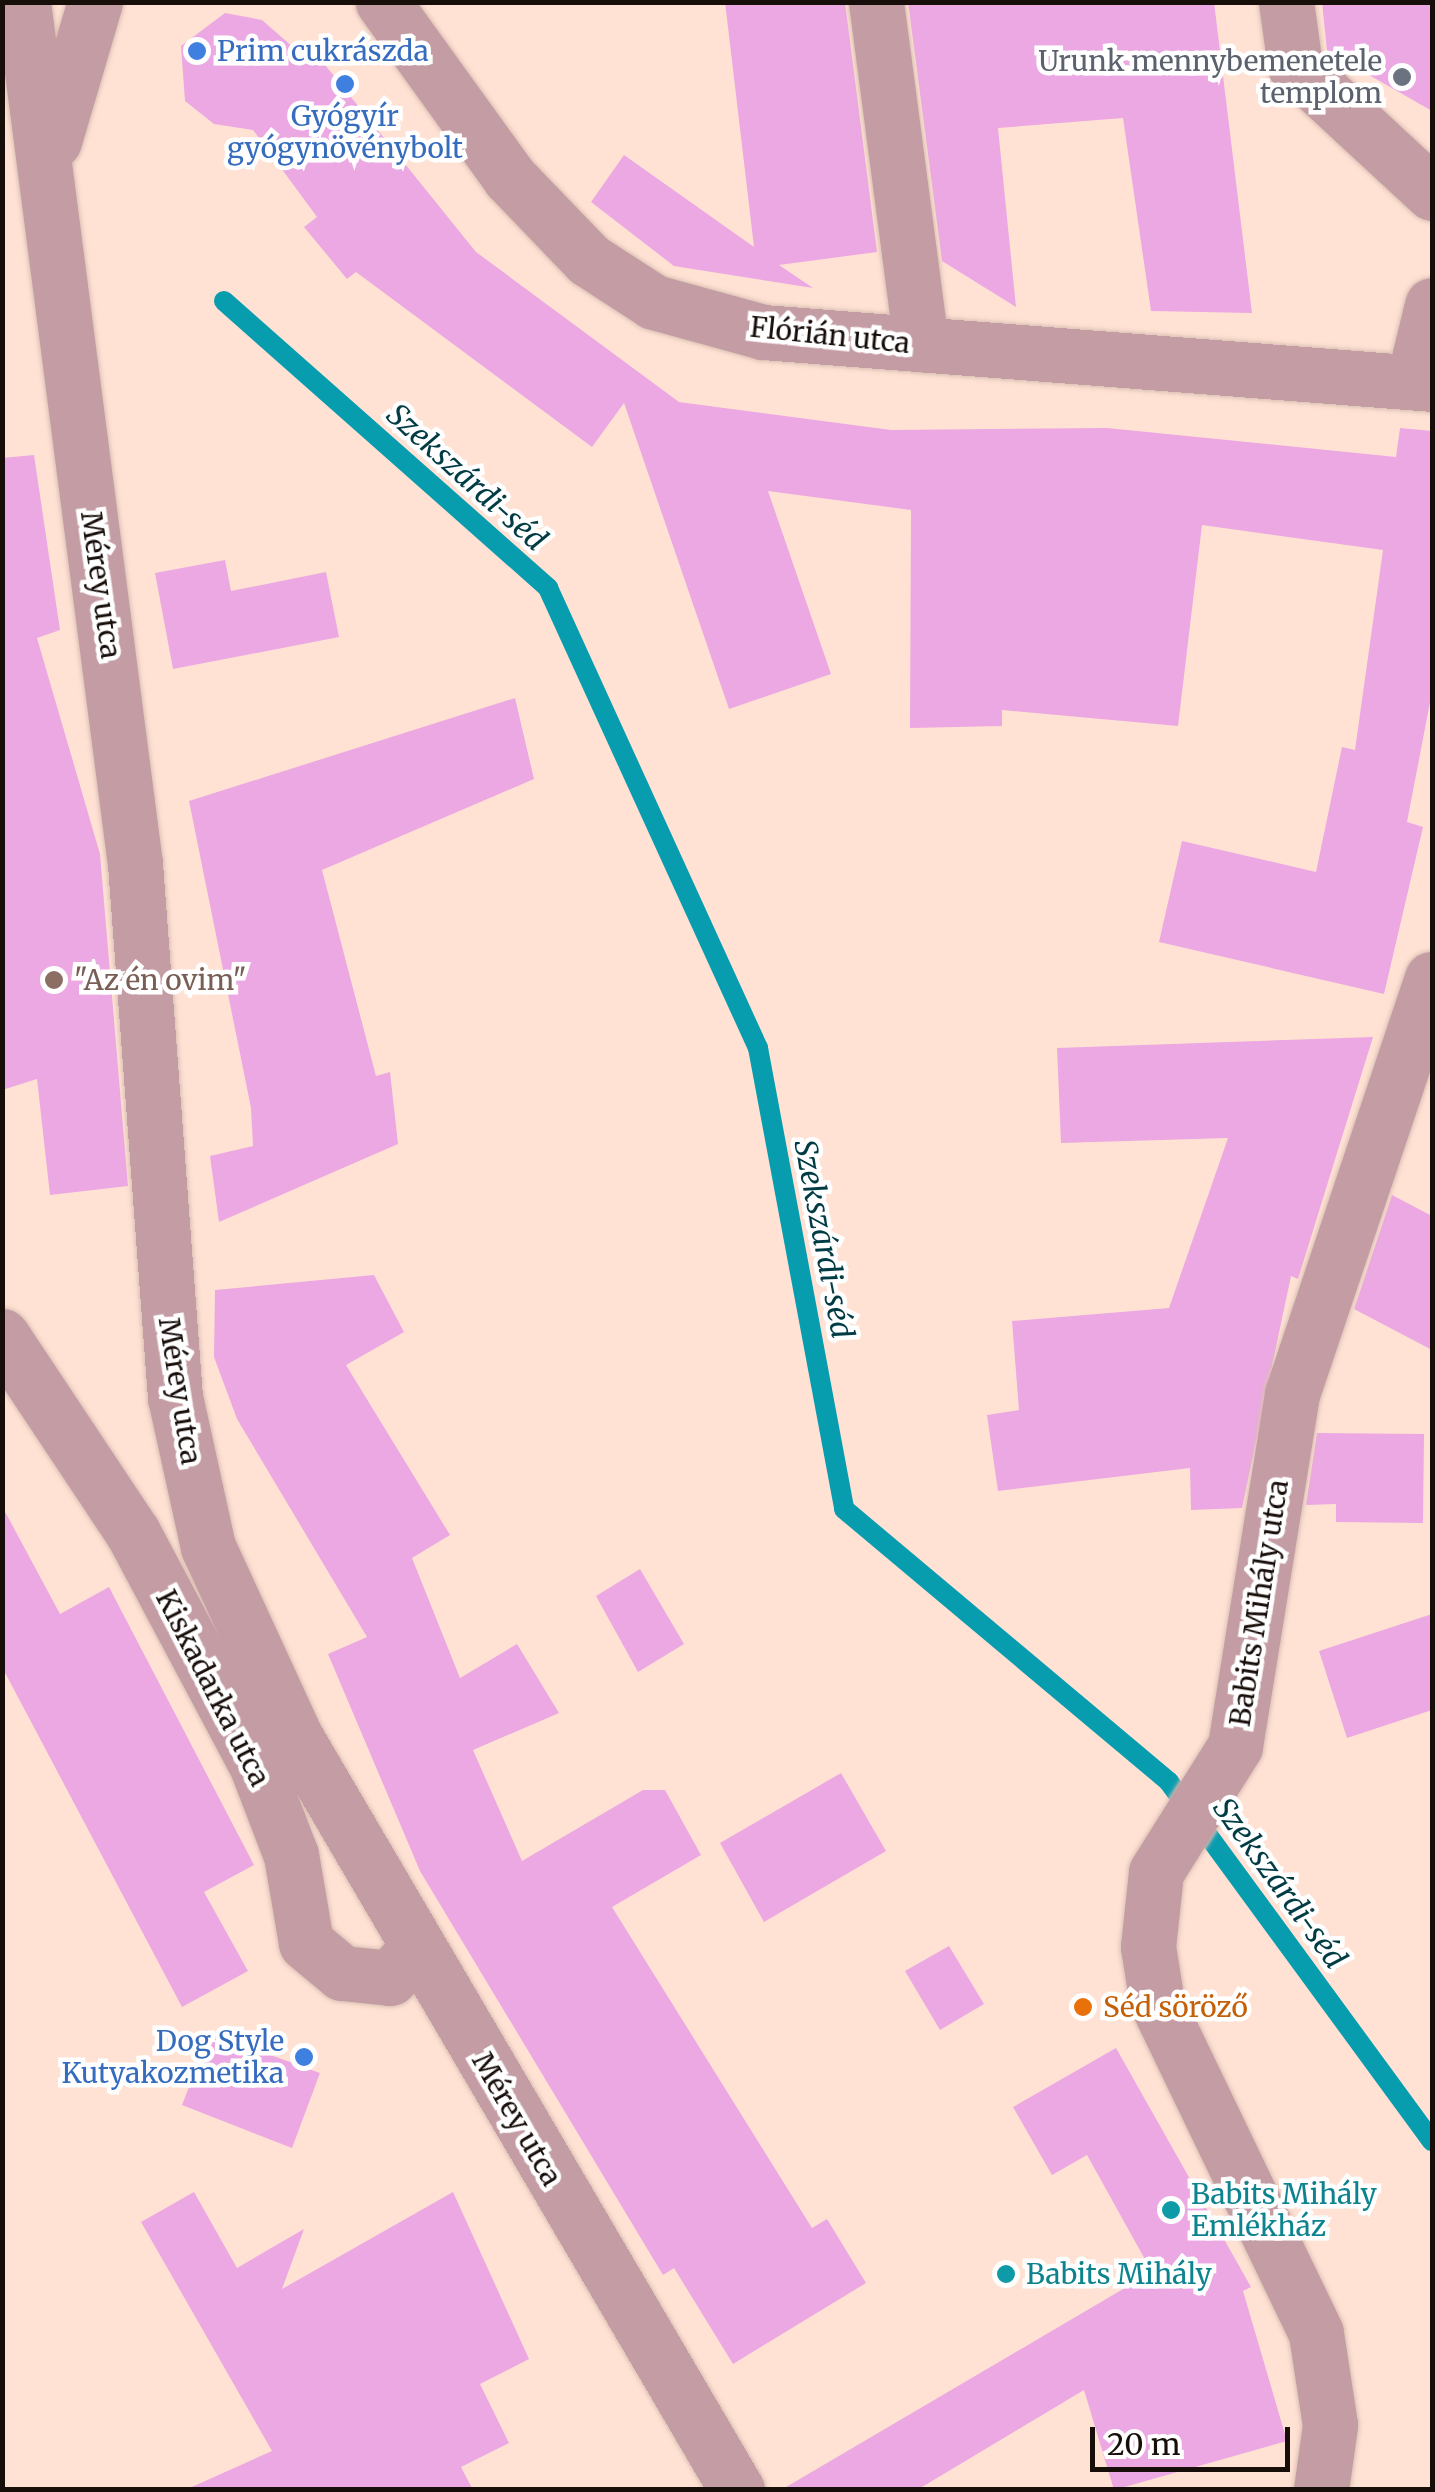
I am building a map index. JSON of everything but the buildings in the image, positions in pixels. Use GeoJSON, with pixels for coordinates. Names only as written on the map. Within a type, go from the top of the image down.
{"type":"FeatureCollection","features":[{"type":"Feature","properties":{"kind":"street","name":"Mérey utca"},"geometry":{"type":"LineString","coordinates":[[23,2],[50,158],[135,864],[175,1397],[208,1547],[296,1738],[736,2490]]}},
{"type":"Feature","properties":{"kind":"street","name":"Mérey utca"},"geometry":{"type":"LineString","coordinates":[[50,158],[96,2]]}},
{"type":"Feature","properties":{"kind":"street","name":"Flórián utca"},"geometry":{"type":"LineString","coordinates":[[383,2],[510,177],[589,260],[654,302],[763,332],[1274,378],[1424,381]]}},
{"type":"Feature","properties":{"kind":"street"},"geometry":{"type":"LineString","coordinates":[[876,2],[921,344]]}},
{"type":"Feature","properties":{"kind":"street"},"geometry":{"type":"LineString","coordinates":[[1286,2],[1295,66],[1432,193]]}},
{"type":"Feature","properties":{"kind":"street"},"geometry":{"type":"LineString","coordinates":[[1424,381],[1432,305]]}},
{"type":"Feature","properties":{"kind":"street","name":"Babits Mihály utca"},"geometry":{"type":"LineString","coordinates":[[1321,2490],[1330,2425],[1316,2332],[1157,2002],[1148,1947],[1156,1872],[1235,1746],[1292,1394],[1432,979]]}},
{"type":"Feature","properties":{"kind":"street","name":"Kiskadarka utca"},"geometry":{"type":"LineString","coordinates":[[2,1336],[133,1533],[256,1764],[291,1855],[306,1943],[342,1974],[390,1978],[418,1947]]}},
{"type":"Feature","properties":{"kind":"waterway","name":"Szekszárdi-séd"},"geometry":{"type":"LineString","coordinates":[[224,301],[548,588],[758,1048],[844,1509],[1169,1782],[1432,2141]]}},
{"type":"Feature","properties":{"kind":"place","name":"Prim cukrászda"},"geometry":{"type":"Point","coordinates":[197,51]}},
{"type":"Feature","properties":{"kind":"place","name":"Urunk mennybemenetele templom"},"geometry":{"type":"Point","coordinates":[1402,77]}},
{"type":"Feature","properties":{"kind":"place","name":"Gyógyír gyógynövénybolt"},"geometry":{"type":"Point","coordinates":[345,84]}},
{"type":"Feature","properties":{"kind":"place","name":"\"Az én ovim\""},"geometry":{"type":"Point","coordinates":[54,980]}},
{"type":"Feature","properties":{"kind":"place","name":"Séd söröző"},"geometry":{"type":"Point","coordinates":[1083,2007]}},
{"type":"Feature","properties":{"kind":"place","name":"Dog Style Kutyakozmetika"},"geometry":{"type":"Point","coordinates":[304,2057]}},
{"type":"Feature","properties":{"kind":"place","name":"Babits Mihály Emlékház"},"geometry":{"type":"Point","coordinates":[1171,2210]}},
{"type":"Feature","properties":{"kind":"place","name":"Babits Mihály"},"geometry":{"type":"Point","coordinates":[1006,2274]}}]}
